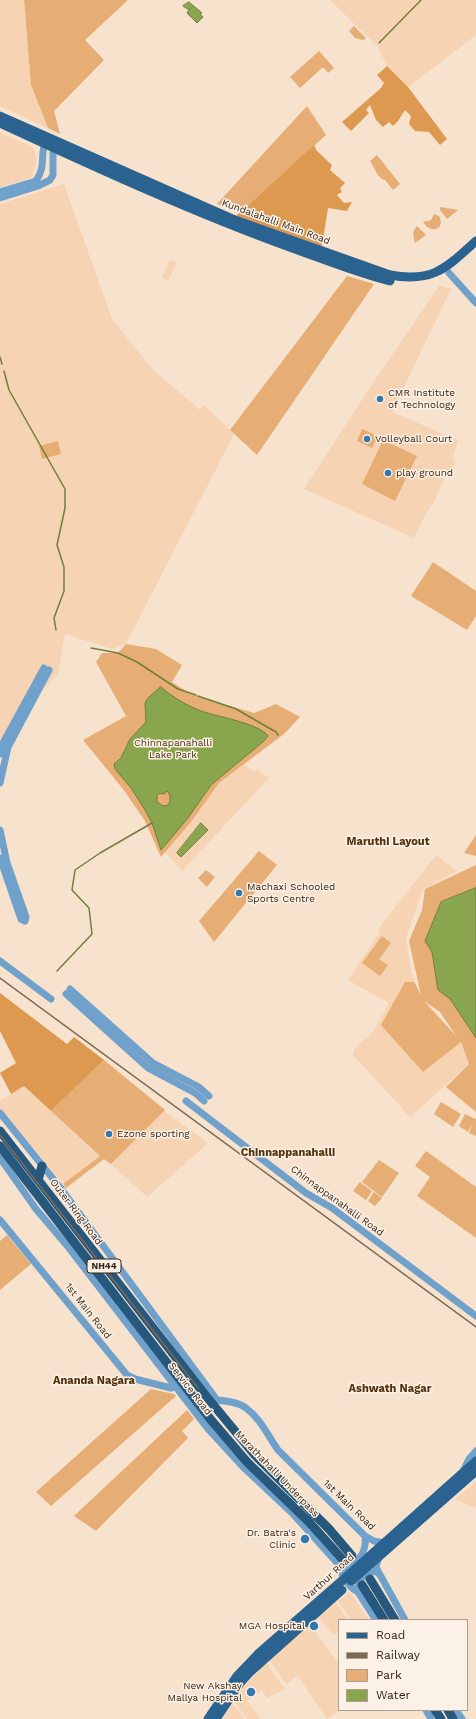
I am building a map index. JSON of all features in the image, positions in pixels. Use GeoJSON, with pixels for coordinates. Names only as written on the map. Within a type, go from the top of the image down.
{"type":"FeatureCollection","features":[{"type":"Feature","properties":{"kind":"highway","name":"Outer Ring Road"},"geometry":{"type":"LineString","coordinates":[[0,1131],[98,1258],[213,1400]]}},
{"type":"Feature","properties":{"kind":"highway","name":"Outer Ring Road"},"geometry":{"type":"LineString","coordinates":[[0,1146],[178,1383]]}},
{"type":"Feature","properties":{"kind":"highway"},"geometry":{"type":"LineString","coordinates":[[38,1180],[42,1166]]}},
{"type":"Feature","properties":{"kind":"highway","name":"Marathahalli Underpass"},"geometry":{"type":"LineString","coordinates":[[178,1383],[247,1462],[291,1504],[345,1561]]}},
{"type":"Feature","properties":{"kind":"highway","name":"Marathahalli Underpass"},"geometry":{"type":"LineString","coordinates":[[213,1400],[267,1467],[325,1524],[345,1561]]}},
{"type":"Feature","properties":{"kind":"highway"},"geometry":{"type":"LineString","coordinates":[[370,1579],[394,1619]]}},
{"type":"Feature","properties":{"kind":"highway"},"geometry":{"type":"LineString","coordinates":[[360,1589],[383,1619]]}},
{"type":"Feature","properties":{"kind":"main road","name":"Kundalahalli Main Road"},"geometry":{"type":"LineString","coordinates":[[0,116],[34,135]]}},
{"type":"Feature","properties":{"kind":"main road","name":"Kundalahalli Main Road"},"geometry":{"type":"LineString","coordinates":[[0,123],[46,140],[188,208],[254,234],[380,279],[414,284],[432,281],[449,273],[476,249]]}},
{"type":"Feature","properties":{"kind":"main road","name":"Kundalahalli Main Road"},"geometry":{"type":"LineString","coordinates":[[56,145],[235,220],[390,275],[413,278],[432,275],[444,269],[476,242]]}},
{"type":"Feature","properties":{"kind":"main road","name":"Varthur Road"},"geometry":{"type":"LineString","coordinates":[[216,1719],[240,1683],[249,1673],[346,1582],[384,1542],[476,1461]]}},
{"type":"Feature","properties":{"kind":"main road","name":"Varthur Road"},"geometry":{"type":"LineString","coordinates":[[208,1719],[222,1697],[245,1667],[258,1654],[379,1557],[476,1471]]}},
{"type":"Feature","properties":{"kind":"street"},"geometry":{"type":"LineString","coordinates":[[0,192],[36,181],[43,167],[42,151],[46,140]]}},
{"type":"Feature","properties":{"kind":"street"},"geometry":{"type":"LineString","coordinates":[[0,198],[38,186],[50,180],[53,175],[52,153],[56,145]]}},
{"type":"Feature","properties":{"kind":"street"},"geometry":{"type":"LineString","coordinates":[[449,273],[476,303]]}},
{"type":"Feature","properties":{"kind":"street"},"geometry":{"type":"LineString","coordinates":[[0,754],[2,745],[46,669],[8,747],[0,783]]}},
{"type":"Feature","properties":{"kind":"street"},"geometry":{"type":"LineString","coordinates":[[0,830],[6,858],[26,917],[25,922],[21,919],[0,858]]}},
{"type":"Feature","properties":{"kind":"street"},"geometry":{"type":"LineString","coordinates":[[0,961],[51,999]]}},
{"type":"Feature","properties":{"kind":"street"},"geometry":{"type":"LineString","coordinates":[[68,991],[153,1063],[199,1087],[207,1098]]}},
{"type":"Feature","properties":{"kind":"street","name":"Chinnappanahalli Road"},"geometry":{"type":"LineString","coordinates":[[186,1101],[306,1193],[332,1208],[476,1316]]}},
{"type":"Feature","properties":{"kind":"street","name":"Service Road"},"geometry":{"type":"LineString","coordinates":[[0,1113],[62,1190],[213,1400]]}},
{"type":"Feature","properties":{"kind":"street","name":"Service Road"},"geometry":{"type":"LineString","coordinates":[[0,1158],[36,1209],[178,1383]]}},
{"type":"Feature","properties":{"kind":"street","name":"1st Main Road"},"geometry":{"type":"LineString","coordinates":[[0,1220],[127,1375],[135,1379],[171,1388],[178,1383]]}},
{"type":"Feature","properties":{"kind":"street","name":"1st Main Road"},"geometry":{"type":"LineString","coordinates":[[213,1400],[246,1408],[265,1428],[278,1450],[365,1536],[374,1541],[384,1542]]}},
{"type":"Feature","properties":{"kind":"street"},"geometry":{"type":"LineString","coordinates":[[462,1474],[469,1459],[476,1451]]}},
{"type":"Feature","properties":{"kind":"street"},"geometry":{"type":"LineString","coordinates":[[345,1561],[342,1570],[346,1570],[357,1561],[364,1549],[365,1536]]}},
{"type":"Feature","properties":{"kind":"street"},"geometry":{"type":"LineString","coordinates":[[379,1557],[376,1566],[379,1574],[404,1619]]}},
{"type":"Feature","properties":{"kind":"street"},"geometry":{"type":"LineString","coordinates":[[345,1561],[346,1582],[360,1589]]}},
{"type":"Feature","properties":{"kind":"street"},"geometry":{"type":"LineString","coordinates":[[375,1619],[360,1589],[359,1581],[366,1575],[376,1572],[379,1574]]}},
{"type":"Feature","properties":{"kind":"shaded area"},"geometry":{"type":"Polygon","coordinates":[[[0,0],[24,0],[31,85],[48,128],[0,106],[0,0]]]}},
{"type":"Feature","properties":{"kind":"shaded area"},"geometry":{"type":"Polygon","coordinates":[[[330,0],[476,0],[476,35],[408,87],[387,66],[377,46],[330,0]]]}},
{"type":"Feature","properties":{"kind":"shaded area"},"geometry":{"type":"Polygon","coordinates":[[[387,66],[408,87],[447,139],[440,145],[429,132],[415,131],[409,124],[411,116],[405,110],[393,126],[389,122],[383,127],[376,120],[370,105],[366,110],[369,113],[351,131],[342,122],[381,88],[384,83],[377,75],[387,66]]]}},
{"type":"Feature","properties":{"kind":"shaded area"},"geometry":{"type":"Polygon","coordinates":[[[0,133],[33,147],[37,161],[31,178],[0,187],[0,133]]]}},
{"type":"Feature","properties":{"kind":"shaded area"},"geometry":{"type":"Polygon","coordinates":[[[314,145],[317,151],[332,165],[330,170],[345,183],[340,188],[342,192],[337,195],[344,203],[352,202],[347,211],[328,208],[322,246],[236,216],[314,145]]]}},
{"type":"Feature","properties":{"kind":"shaded area"},"geometry":{"type":"Polygon","coordinates":[[[64,184],[112,319],[153,370],[200,410],[204,405],[234,434],[126,644],[112,649],[65,634],[58,674],[41,691],[9,753],[0,749],[0,204],[64,184]]]}},
{"type":"Feature","properties":{"kind":"shaded area"},"geometry":{"type":"Polygon","coordinates":[[[170,260],[177,263],[168,281],[161,278],[170,260]]]}},
{"type":"Feature","properties":{"kind":"shaded area","name":"CMR Institute of Technology"},"geometry":{"type":"Polygon","coordinates":[[[439,286],[451,289],[392,412],[458,440],[453,458],[455,461],[452,470],[444,478],[434,502],[426,513],[414,538],[304,489],[371,386],[439,286]]]}},
{"type":"Feature","properties":{"kind":"shaded area"},"geometry":{"type":"Polygon","coordinates":[[[243,765],[254,771],[257,769],[269,778],[182,871],[165,852],[191,822],[219,783],[243,765]]]}},
{"type":"Feature","properties":{"kind":"shaded area"},"geometry":{"type":"Polygon","coordinates":[[[436,855],[457,871],[423,889],[406,938],[411,972],[422,998],[461,1042],[469,1064],[410,1117],[353,1055],[355,1048],[374,1031],[389,1003],[348,980],[379,933],[379,928],[436,855]]]}},
{"type":"Feature","properties":{"kind":"shaded area"},"geometry":{"type":"Polygon","coordinates":[[[0,993],[67,1044],[74,1037],[104,1060],[51,1111],[24,1086],[11,1094],[0,1073],[16,1063],[0,1031],[0,993]]]}},
{"type":"Feature","properties":{"kind":"shaded area"},"geometry":{"type":"Polygon","coordinates":[[[24,1086],[100,1156],[63,1184],[0,1108],[0,1101],[24,1086]]]}},
{"type":"Feature","properties":{"kind":"shaded area"},"geometry":{"type":"Polygon","coordinates":[[[164,1111],[208,1143],[147,1197],[111,1164],[164,1111]]]}},
{"type":"Feature","properties":{"kind":"shaded area"},"geometry":{"type":"Polygon","coordinates":[[[476,1481],[476,1508],[455,1499],[470,1487],[476,1481]]]}},
{"type":"Feature","properties":{"kind":"shaded area"},"geometry":{"type":"Polygon","coordinates":[[[350,1592],[368,1619],[350,1619],[338,1601],[350,1592]]]}},
{"type":"Feature","properties":{"kind":"shaded area"},"geometry":{"type":"Polygon","coordinates":[[[336,1603],[347,1619],[338,1619],[338,1632],[333,1635],[318,1617],[336,1603]]]}},
{"type":"Feature","properties":{"kind":"shaded area"},"geometry":{"type":"Polygon","coordinates":[[[310,1624],[338,1664],[339,1711],[327,1719],[298,1676],[286,1684],[269,1659],[310,1624]]]}},
{"type":"Feature","properties":{"kind":"shaded area"},"geometry":{"type":"Polygon","coordinates":[[[266,1663],[285,1689],[267,1698],[262,1690],[247,1701],[261,1719],[247,1719],[234,1701],[242,1688],[266,1663]]]}},
{"type":"Feature","properties":{"kind":"shaded area"},"geometry":{"type":"Polygon","coordinates":[[[232,1704],[244,1717],[243,1719],[223,1719],[232,1704]]]}},
{"type":"Feature","properties":{"kind":"green space"},"geometry":{"type":"Polygon","coordinates":[[[24,0],[128,0],[85,40],[104,60],[54,111],[60,134],[48,128],[31,85],[24,0]]]}},
{"type":"Feature","properties":{"kind":"green space"},"geometry":{"type":"Polygon","coordinates":[[[354,26],[366,38],[363,40],[355,38],[349,31],[354,26]]]}},
{"type":"Feature","properties":{"kind":"green space"},"geometry":{"type":"Polygon","coordinates":[[[319,51],[334,68],[328,73],[323,67],[300,88],[290,77],[319,51]]]}},
{"type":"Feature","properties":{"kind":"green space"},"geometry":{"type":"Polygon","coordinates":[[[307,106],[326,135],[240,212],[217,204],[307,106]]]}},
{"type":"Feature","properties":{"kind":"green space"},"geometry":{"type":"Polygon","coordinates":[[[377,155],[400,184],[393,190],[385,180],[378,175],[370,161],[377,155]]]}},
{"type":"Feature","properties":{"kind":"green space"},"geometry":{"type":"Polygon","coordinates":[[[440,207],[458,210],[447,219],[440,210],[440,207]]]}},
{"type":"Feature","properties":{"kind":"green space"},"geometry":{"type":"Polygon","coordinates":[[[434,214],[439,216],[441,221],[441,224],[437,229],[426,226],[423,222],[431,220],[434,214]]]}},
{"type":"Feature","properties":{"kind":"green space"},"geometry":{"type":"Polygon","coordinates":[[[417,226],[426,235],[415,243],[413,234],[417,226]]]}},
{"type":"Feature","properties":{"kind":"green space"},"geometry":{"type":"Polygon","coordinates":[[[347,276],[374,284],[257,455],[230,430],[347,276]]]}},
{"type":"Feature","properties":{"kind":"green space","name":"Volleyball Court"},"geometry":{"type":"Polygon","coordinates":[[[362,429],[378,436],[372,448],[357,441],[362,429]]]}},
{"type":"Feature","properties":{"kind":"green space","name":"play ground"},"geometry":{"type":"Polygon","coordinates":[[[383,440],[417,456],[395,501],[362,484],[383,440]]]}},
{"type":"Feature","properties":{"kind":"green space"},"geometry":{"type":"Polygon","coordinates":[[[58,441],[61,454],[42,459],[39,446],[58,441]]]}},
{"type":"Feature","properties":{"kind":"green space"},"geometry":{"type":"Polygon","coordinates":[[[433,562],[476,591],[476,616],[467,630],[411,596],[433,562]]]}},
{"type":"Feature","properties":{"kind":"green space","name":"Chinnapanahalli Lake Park"},"geometry":{"type":"Polygon","coordinates":[[[126,644],[156,649],[182,665],[172,682],[191,694],[254,713],[276,704],[300,717],[284,734],[219,783],[191,822],[161,857],[145,821],[123,789],[83,740],[126,716],[96,662],[102,653],[118,653],[126,644]]]}},
{"type":"Feature","properties":{"kind":"green space"},"geometry":{"type":"Polygon","coordinates":[[[476,835],[476,856],[464,853],[476,835]]]}},
{"type":"Feature","properties":{"kind":"green space","name":"Machaxi Schooled Sports Centre"},"geometry":{"type":"Polygon","coordinates":[[[259,851],[277,865],[214,942],[199,921],[259,851]]]}},
{"type":"Feature","properties":{"kind":"green space"},"geometry":{"type":"Polygon","coordinates":[[[476,865],[476,888],[441,902],[425,941],[432,952],[438,990],[450,999],[476,1038],[476,1112],[446,1087],[469,1064],[461,1042],[423,1072],[381,1025],[405,982],[414,982],[421,995],[409,941],[422,910],[425,889],[476,865]],[[424,1001],[457,1037],[440,1012],[424,1001]]]}},
{"type":"Feature","properties":{"kind":"green space"},"geometry":{"type":"Polygon","coordinates":[[[206,870],[215,877],[207,887],[198,878],[206,870]]]}},
{"type":"Feature","properties":{"kind":"green space"},"geometry":{"type":"Polygon","coordinates":[[[382,936],[391,943],[379,959],[388,965],[380,976],[362,963],[382,936]]]}},
{"type":"Feature","properties":{"kind":"green space","name":"Ezone sporting"},"geometry":{"type":"Polygon","coordinates":[[[104,1060],[165,1110],[111,1164],[104,1159],[66,1188],[63,1184],[100,1156],[51,1111],[104,1060]]]}},
{"type":"Feature","properties":{"kind":"green space"},"geometry":{"type":"Polygon","coordinates":[[[441,1102],[461,1114],[453,1127],[434,1114],[441,1102]]]}},
{"type":"Feature","properties":{"kind":"green space"},"geometry":{"type":"Polygon","coordinates":[[[465,1114],[475,1119],[476,1118],[476,1136],[469,1133],[473,1123],[468,1132],[459,1126],[465,1114]]]}},
{"type":"Feature","properties":{"kind":"green space"},"geometry":{"type":"Polygon","coordinates":[[[426,1151],[476,1187],[476,1238],[417,1196],[430,1177],[415,1166],[426,1151]]]}},
{"type":"Feature","properties":{"kind":"green space"},"geometry":{"type":"Polygon","coordinates":[[[379,1160],[399,1173],[382,1197],[362,1182],[379,1160]]]}},
{"type":"Feature","properties":{"kind":"green space"},"geometry":{"type":"Polygon","coordinates":[[[360,1182],[372,1191],[366,1200],[353,1191],[360,1182]]]}},
{"type":"Feature","properties":{"kind":"green space"},"geometry":{"type":"Polygon","coordinates":[[[374,1192],[382,1198],[375,1206],[368,1201],[374,1192]]]}},
{"type":"Feature","properties":{"kind":"green space"},"geometry":{"type":"Polygon","coordinates":[[[7,1235],[31,1264],[0,1290],[0,1241],[7,1235]]]}},
{"type":"Feature","properties":{"kind":"green space"},"geometry":{"type":"Polygon","coordinates":[[[151,1389],[174,1394],[176,1396],[51,1506],[36,1492],[151,1389]]]}},
{"type":"Feature","properties":{"kind":"green space"},"geometry":{"type":"Polygon","coordinates":[[[187,1410],[194,1419],[182,1431],[188,1438],[96,1531],[74,1516],[187,1410]]]}},
{"type":"Feature","properties":{"kind":"water"},"geometry":{"type":"Polygon","coordinates":[[[189,2],[202,13],[200,14],[203,17],[197,23],[187,13],[189,10],[183,6],[189,2]]]}},
{"type":"Feature","properties":{"kind":"water"},"geometry":{"type":"Polygon","coordinates":[[[161,687],[175,698],[196,709],[247,724],[264,732],[268,736],[211,785],[188,818],[161,850],[152,823],[145,810],[131,788],[115,769],[114,764],[121,758],[130,739],[146,722],[145,703],[148,698],[161,687]],[[167,791],[164,794],[160,793],[157,795],[157,802],[163,806],[168,805],[170,802],[167,791]]]}},
{"type":"Feature","properties":{"kind":"water"},"geometry":{"type":"Polygon","coordinates":[[[201,823],[208,830],[181,857],[177,853],[201,823]]]}},
{"type":"Feature","properties":{"kind":"water"},"geometry":{"type":"Polygon","coordinates":[[[476,888],[476,1038],[450,999],[438,990],[432,952],[425,941],[441,902],[476,888]]]}},
{"type":"Feature","properties":{"kind":"waterway"},"geometry":{"type":"LineString","coordinates":[[379,43],[421,0]]}},
{"type":"Feature","properties":{"kind":"waterway"},"geometry":{"type":"LineString","coordinates":[[0,357],[2,364]]}},
{"type":"Feature","properties":{"kind":"waterway"},"geometry":{"type":"LineString","coordinates":[[4,371],[9,390],[65,489],[65,508],[57,545],[64,567],[64,591],[54,618],[56,630]]}},
{"type":"Feature","properties":{"kind":"waterway"},"geometry":{"type":"LineString","coordinates":[[91,648],[118,653],[137,662],[178,689],[196,695]]}},
{"type":"Feature","properties":{"kind":"waterway"},"geometry":{"type":"LineString","coordinates":[[198,696],[236,709],[276,732],[278,735]]}},
{"type":"Feature","properties":{"kind":"waterway"},"geometry":{"type":"LineString","coordinates":[[57,971],[92,934],[89,908],[72,890],[75,870],[100,853],[152,823]]}},
{"type":"Feature","properties":{"kind":"railway"},"geometry":{"type":"LineString","coordinates":[[0,978],[476,1327]]}},
{"type":"Feature","properties":{"kind":"railway"},"geometry":{"type":"LineString","coordinates":[[0,1135],[198,1388]]}},
{"type":"Feature","properties":{"kind":"place","name":"CMR Institute of Technology"},"geometry":{"type":"Point","coordinates":[380,399]}},
{"type":"Feature","properties":{"kind":"place","name":"Volleyball Court"},"geometry":{"type":"Point","coordinates":[367,439]}},
{"type":"Feature","properties":{"kind":"place","name":"play ground"},"geometry":{"type":"Point","coordinates":[388,473]}},
{"type":"Feature","properties":{"kind":"place","name":"Machaxi Schooled Sports Centre"},"geometry":{"type":"Point","coordinates":[239,893]}},
{"type":"Feature","properties":{"kind":"place","name":"Ezone sporting"},"geometry":{"type":"Point","coordinates":[109,1134]}},
{"type":"Feature","properties":{"kind":"place","name":"Dr. Batra's Clinic"},"geometry":{"type":"Point","coordinates":[305,1539]}},
{"type":"Feature","properties":{"kind":"place","name":"MGA Hospital"},"geometry":{"type":"Point","coordinates":[314,1626]}},
{"type":"Feature","properties":{"kind":"place","name":"New Akshay Mallya Hospital"},"geometry":{"type":"Point","coordinates":[251,1692]}},
{"type":"Feature","properties":{"kind":"district","name":"Maruthi Layout"},"geometry":{"type":"Point","coordinates":[388,842]}},
{"type":"Feature","properties":{"kind":"district","name":"Chinnappanahalli"},"geometry":{"type":"Point","coordinates":[288,1153]}},
{"type":"Feature","properties":{"kind":"district","name":"Ananda Nagara"},"geometry":{"type":"Point","coordinates":[94,1381]}},
{"type":"Feature","properties":{"kind":"district","name":"Ashwath Nagar"},"geometry":{"type":"Point","coordinates":[390,1389]}}]}
